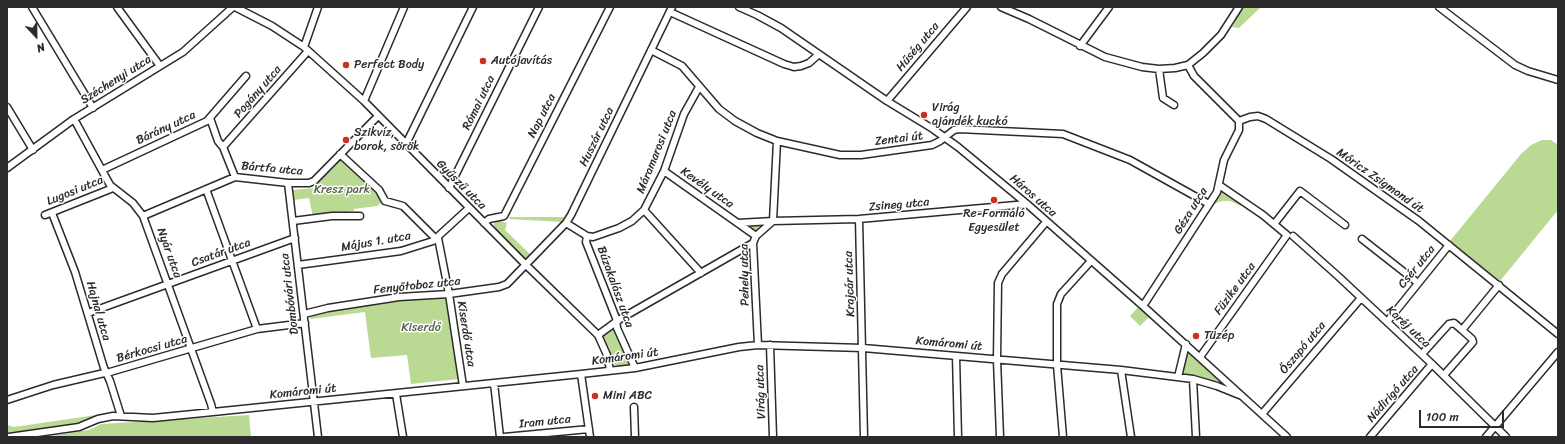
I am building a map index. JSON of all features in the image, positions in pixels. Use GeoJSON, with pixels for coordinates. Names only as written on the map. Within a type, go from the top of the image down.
{"type":"FeatureCollection","features":[{"type":"Feature","properties":{"kind":"street"},"geometry":{"type":"LineString","coordinates":[[32,7],[93,108]]}},
{"type":"Feature","properties":{"kind":"street","name":"Széchenyi utca"},"geometry":{"type":"LineString","coordinates":[[7,168],[74,119],[183,52],[234,7]]}},
{"type":"Feature","properties":{"kind":"street","name":"Gyűszű utca"},"geometry":{"type":"LineString","coordinates":[[234,7],[272,26],[306,49],[364,101],[449,188],[598,335],[607,355],[610,370]]}},
{"type":"Feature","properties":{"kind":"street"},"geometry":{"type":"LineString","coordinates":[[306,49],[318,7]]}},
{"type":"Feature","properties":{"kind":"street"},"geometry":{"type":"LineString","coordinates":[[364,101],[404,7]]}},
{"type":"Feature","properties":{"kind":"street"},"geometry":{"type":"LineString","coordinates":[[406,144],[474,7]]}},
{"type":"Feature","properties":{"kind":"street","name":"Római utca"},"geometry":{"type":"LineString","coordinates":[[449,188],[539,7]]}},
{"type":"Feature","properties":{"kind":"street","name":"Nap utca"},"geometry":{"type":"LineString","coordinates":[[484,223],[489,219],[504,216],[610,7]]}},
{"type":"Feature","properties":{"kind":"street","name":"Háros utca"},"geometry":{"type":"LineString","coordinates":[[739,7],[781,28],[818,55],[945,138],[1027,204],[1186,344],[1287,437]]}},
{"type":"Feature","properties":{"kind":"street","name":"Hűség utca"},"geometry":{"type":"LineString","coordinates":[[887,101],[967,7]]}},
{"type":"Feature","properties":{"kind":"street"},"geometry":{"type":"LineString","coordinates":[[1001,7],[1029,19],[1080,46],[1105,57],[1120,62],[1159,69],[1188,65],[1203,53],[1221,35],[1239,7]]}},
{"type":"Feature","properties":{"kind":"street"},"geometry":{"type":"LineString","coordinates":[[1080,46],[1109,7]]}},
{"type":"Feature","properties":{"kind":"street"},"geometry":{"type":"LineString","coordinates":[[1439,7],[1515,65],[1528,71],[1558,80]]}},
{"type":"Feature","properties":{"kind":"street"},"geometry":{"type":"LineString","coordinates":[[121,8],[160,66]]}},
{"type":"Feature","properties":{"kind":"street"},"geometry":{"type":"LineString","coordinates":[[671,9],[784,64],[801,66],[808,63],[818,55]]}},
{"type":"Feature","properties":{"kind":"street","name":"Huszár utca"},"geometry":{"type":"LineString","coordinates":[[526,265],[566,223],[671,9]]}},
{"type":"Feature","properties":{"kind":"street","name":"Pogány utca"},"geometry":{"type":"LineString","coordinates":[[223,147],[306,49]]}},
{"type":"Feature","properties":{"kind":"street","name":"Zentai út"},"geometry":{"type":"LineString","coordinates":[[651,50],[682,66],[719,109],[735,121],[757,133],[777,141],[840,155],[861,155],[924,147],[937,143],[954,130],[958,129],[1063,134],[1130,160],[1210,204]]}},
{"type":"Feature","properties":{"kind":"street"},"geometry":{"type":"LineString","coordinates":[[1188,65],[1194,76],[1239,122]]}},
{"type":"Feature","properties":{"kind":"street"},"geometry":{"type":"LineString","coordinates":[[1159,69],[1163,98],[1174,105]]}},
{"type":"Feature","properties":{"kind":"street","name":"Bárány utca"},"geometry":{"type":"LineString","coordinates":[[102,170],[206,121],[246,76]]}},
{"type":"Feature","properties":{"kind":"street","name":"Máramarosi utca"},"geometry":{"type":"LineString","coordinates":[[587,236],[594,237],[619,228],[632,221],[644,210],[664,171],[684,114],[699,87]]}},
{"type":"Feature","properties":{"kind":"street"},"geometry":{"type":"LineString","coordinates":[[7,107],[32,150]]}},
{"type":"Feature","properties":{"kind":"street","name":"Bártfa utca"},"geometry":{"type":"LineString","coordinates":[[143,216],[235,177],[302,184],[314,181],[378,116]]}},
{"type":"Feature","properties":{"kind":"street","name":"Móricz Zsigmond út"},"geometry":{"type":"LineString","coordinates":[[1239,122],[1250,117],[1258,116],[1266,119],[1331,160],[1419,221],[1558,334]]}},
{"type":"Feature","properties":{"kind":"street"},"geometry":{"type":"LineString","coordinates":[[210,118],[218,141],[223,147],[235,177]]}},
{"type":"Feature","properties":{"kind":"street","name":"Nyár utca"},"geometry":{"type":"LineString","coordinates":[[74,119],[110,185],[133,202],[143,216],[213,412]]}},
{"type":"Feature","properties":{"kind":"street","name":"Géza utca"},"geometry":{"type":"LineString","coordinates":[[1143,306],[1210,204],[1219,185],[1224,160],[1240,130],[1239,122]]}},
{"type":"Feature","properties":{"kind":"street"},"geometry":{"type":"LineString","coordinates":[[773,220],[777,141]]}},
{"type":"Feature","properties":{"kind":"street"},"geometry":{"type":"LineString","coordinates":[[340,154],[379,190],[385,201],[403,206],[437,238]]}},
{"type":"Feature","properties":{"kind":"street","name":"Kevély utca"},"geometry":{"type":"LineString","coordinates":[[664,171],[756,236]]}},
{"type":"Feature","properties":{"kind":"street","name":"Dombóvári utca"},"geometry":{"type":"LineString","coordinates":[[288,183],[318,437]]}},
{"type":"Feature","properties":{"kind":"street","name":"Karéj utca"},"geometry":{"type":"LineString","coordinates":[[1219,185],[1275,223],[1339,277],[1444,375],[1506,437]]}},
{"type":"Feature","properties":{"kind":"street","name":"Lugosi utca"},"geometry":{"type":"LineString","coordinates":[[48,214],[113,188]]}},
{"type":"Feature","properties":{"kind":"street"},"geometry":{"type":"LineString","coordinates":[[206,189],[257,329]]}},
{"type":"Feature","properties":{"kind":"street"},"geometry":{"type":"LineString","coordinates":[[1275,223],[1300,191],[1345,225]]}},
{"type":"Feature","properties":{"kind":"street","name":"Zsineg utca"},"geometry":{"type":"LineString","coordinates":[[773,220],[859,219],[1027,204]]}},
{"type":"Feature","properties":{"kind":"street","name":"Május 1. utca"},"geometry":{"type":"LineString","coordinates":[[298,265],[401,251],[437,238],[469,208]]}},
{"type":"Feature","properties":{"kind":"street"},"geometry":{"type":"LineString","coordinates":[[644,210],[701,273]]}},
{"type":"Feature","properties":{"kind":"street","name":"Hajnal utca"},"geometry":{"type":"LineString","coordinates":[[48,214],[75,272],[106,373],[121,416]]}},
{"type":"Feature","properties":{"kind":"street"},"geometry":{"type":"LineString","coordinates":[[293,221],[332,216],[360,216]]}},
{"type":"Feature","properties":{"kind":"street","name":"Krajcár utca"},"geometry":{"type":"LineString","coordinates":[[859,219],[864,437]]}},
{"type":"Feature","properties":{"kind":"street","name":"Kevély utca"},"geometry":{"type":"LineString","coordinates":[[738,222],[773,220]]}},
{"type":"Feature","properties":{"kind":"street","name":"Pehely utca"},"geometry":{"type":"LineString","coordinates":[[758,345],[753,243],[756,236],[773,220]]}},
{"type":"Feature","properties":{"kind":"street"},"geometry":{"type":"LineString","coordinates":[[1000,437],[997,360],[997,289],[999,279],[1046,222]]}},
{"type":"Feature","properties":{"kind":"street","name":"Búzakalász utca"},"geometry":{"type":"LineString","coordinates":[[566,223],[587,236],[586,242],[617,328],[635,368]]}},
{"type":"Feature","properties":{"kind":"street","name":"Füzike utca"},"geometry":{"type":"LineString","coordinates":[[1200,357],[1290,236]]}},
{"type":"Feature","properties":{"kind":"street","name":"Csatár utca"},"geometry":{"type":"LineString","coordinates":[[88,313],[295,238]]}},
{"type":"Feature","properties":{"kind":"street","name":"Kiserdő utca"},"geometry":{"type":"LineString","coordinates":[[437,238],[449,294],[463,386]]}},
{"type":"Feature","properties":{"kind":"street"},"geometry":{"type":"LineString","coordinates":[[1362,239],[1418,283]]}},
{"type":"Feature","properties":{"kind":"street"},"geometry":{"type":"LineString","coordinates":[[598,335],[753,243]]}},
{"type":"Feature","properties":{"kind":"street","name":"Csér utca"},"geometry":{"type":"LineString","coordinates":[[1387,322],[1449,245]]}},
{"type":"Feature","properties":{"kind":"street"},"geometry":{"type":"LineString","coordinates":[[1063,437],[1057,365],[1056,311],[1058,299],[1091,261]]}},
{"type":"Feature","properties":{"kind":"street","name":"Fenyőtoboz utca"},"geometry":{"type":"LineString","coordinates":[[304,314],[328,308],[392,298],[449,294],[503,286],[526,265]]}},
{"type":"Feature","properties":{"kind":"street"},"geometry":{"type":"LineString","coordinates":[[1462,330],[1499,285]]}},
{"type":"Feature","properties":{"kind":"street","name":"Őszapó utca"},"geometry":{"type":"LineString","coordinates":[[1262,414],[1361,298]]}},
{"type":"Feature","properties":{"kind":"street","name":"Bérkocsi utca"},"geometry":{"type":"LineString","coordinates":[[7,400],[53,385],[106,373],[257,329],[305,323]]}},
{"type":"Feature","properties":{"kind":"street"},"geometry":{"type":"LineString","coordinates":[[1422,354],[1449,324],[1454,323],[1472,339],[1473,342],[1444,375]]}},
{"type":"Feature","properties":{"kind":"street"},"geometry":{"type":"LineString","coordinates":[[1178,377],[1186,344]]}},
{"type":"Feature","properties":{"kind":"street","name":"Komáromi út"},"geometry":{"type":"LineString","coordinates":[[9,437],[79,427],[98,419],[121,416],[153,418],[396,394],[635,368],[758,345],[863,348],[1121,370],[1193,380],[1217,386],[1242,396]]}},
{"type":"Feature","properties":{"kind":"street","name":"Virág utca"},"geometry":{"type":"LineString","coordinates":[[770,345],[773,437]]}},
{"type":"Feature","properties":{"kind":"street"},"geometry":{"type":"LineString","coordinates":[[1486,437],[1558,352]]}},
{"type":"Feature","properties":{"kind":"street"},"geometry":{"type":"LineString","coordinates":[[956,356],[958,437]]}},
{"type":"Feature","properties":{"kind":"street","name":"Nádirigó utca"},"geometry":{"type":"LineString","coordinates":[[1370,437],[1432,364]]}},
{"type":"Feature","properties":{"kind":"street"},"geometry":{"type":"LineString","coordinates":[[1121,370],[1131,437]]}},
{"type":"Feature","properties":{"kind":"street"},"geometry":{"type":"LineString","coordinates":[[581,374],[590,437]]}},
{"type":"Feature","properties":{"kind":"street"},"geometry":{"type":"LineString","coordinates":[[1193,380],[1196,437]]}},
{"type":"Feature","properties":{"kind":"street"},"geometry":{"type":"LineString","coordinates":[[494,383],[500,437]]}},
{"type":"Feature","properties":{"kind":"street"},"geometry":{"type":"LineString","coordinates":[[396,394],[402,437]]}},
{"type":"Feature","properties":{"kind":"street"},"geometry":{"type":"LineString","coordinates":[[634,406],[635,437]]}},
{"type":"Feature","properties":{"kind":"street","name":"Iram utca"},"geometry":{"type":"LineString","coordinates":[[504,437],[588,429]]}},
{"type":"Feature","properties":{"kind":"green space"},"geometry":{"type":"Polygon","coordinates":[[[1243,7],[1261,7],[1239,28],[1232,27],[1243,7]]]}},
{"type":"Feature","properties":{"kind":"green space"},"geometry":{"type":"Polygon","coordinates":[[[1542,140],[1551,140],[1558,145],[1558,210],[1500,281],[1450,241],[1521,154],[1531,145],[1542,140]]]}},
{"type":"Feature","properties":{"kind":"green space","name":"Kresz park"},"geometry":{"type":"Polygon","coordinates":[[[339,159],[352,167],[378,193],[381,203],[377,206],[354,209],[354,211],[313,217],[309,198],[294,200],[292,190],[314,188],[339,159]]]}},
{"type":"Feature","properties":{"kind":"green space"},"geometry":{"type":"Polygon","coordinates":[[[1221,191],[1240,203],[1241,206],[1230,201],[1222,201],[1214,204],[1221,191]]]}},
{"type":"Feature","properties":{"kind":"green space"},"geometry":{"type":"Polygon","coordinates":[[[510,217],[564,217],[562,222],[509,219],[510,217]]]}},
{"type":"Feature","properties":{"kind":"green space"},"geometry":{"type":"Polygon","coordinates":[[[500,221],[507,223],[505,230],[531,255],[526,260],[493,227],[495,222],[500,221]]]}},
{"type":"Feature","properties":{"kind":"green space"},"geometry":{"type":"Polygon","coordinates":[[[764,223],[756,233],[746,225],[764,223]]]}},
{"type":"Feature","properties":{"kind":"green space","name":"Kiserdő"},"geometry":{"type":"Polygon","coordinates":[[[447,297],[459,379],[411,384],[407,355],[371,358],[365,312],[310,319],[310,317],[314,314],[324,311],[399,300],[447,297]]]}},
{"type":"Feature","properties":{"kind":"green space"},"geometry":{"type":"Polygon","coordinates":[[[1138,307],[1149,317],[1140,326],[1130,316],[1138,307]]]}},
{"type":"Feature","properties":{"kind":"green space"},"geometry":{"type":"Polygon","coordinates":[[[611,329],[617,331],[630,362],[626,366],[620,367],[614,364],[609,348],[603,339],[604,333],[611,329]]]}},
{"type":"Feature","properties":{"kind":"green space"},"geometry":{"type":"Polygon","coordinates":[[[1188,350],[1225,385],[1186,376],[1183,370],[1188,350]]]}},
{"type":"Feature","properties":{"kind":"green space"},"geometry":{"type":"Polygon","coordinates":[[[103,414],[87,421],[7,436],[7,425],[14,427],[103,414]]]}},
{"type":"Feature","properties":{"kind":"green space"},"geometry":{"type":"Polygon","coordinates":[[[249,415],[251,437],[45,437],[89,430],[101,424],[249,415]]]}},
{"type":"Feature","properties":{"kind":"place","name":"Autójavítás"},"geometry":{"type":"Point","coordinates":[483,61]}},
{"type":"Feature","properties":{"kind":"place","name":"Perfect Body"},"geometry":{"type":"Point","coordinates":[346,65]}},
{"type":"Feature","properties":{"kind":"place","name":"Virág ajándék kuckó"},"geometry":{"type":"Point","coordinates":[924,115]}},
{"type":"Feature","properties":{"kind":"place","name":"Szikvíz, borok, sörök"},"geometry":{"type":"Point","coordinates":[346,140]}},
{"type":"Feature","properties":{"kind":"place","name":"Re-Formáló Egyesület"},"geometry":{"type":"Point","coordinates":[994,200]}},
{"type":"Feature","properties":{"kind":"place","name":"Tüzép"},"geometry":{"type":"Point","coordinates":[1196,336]}},
{"type":"Feature","properties":{"kind":"place","name":"Mini ABC"},"geometry":{"type":"Point","coordinates":[595,396]}}]}
